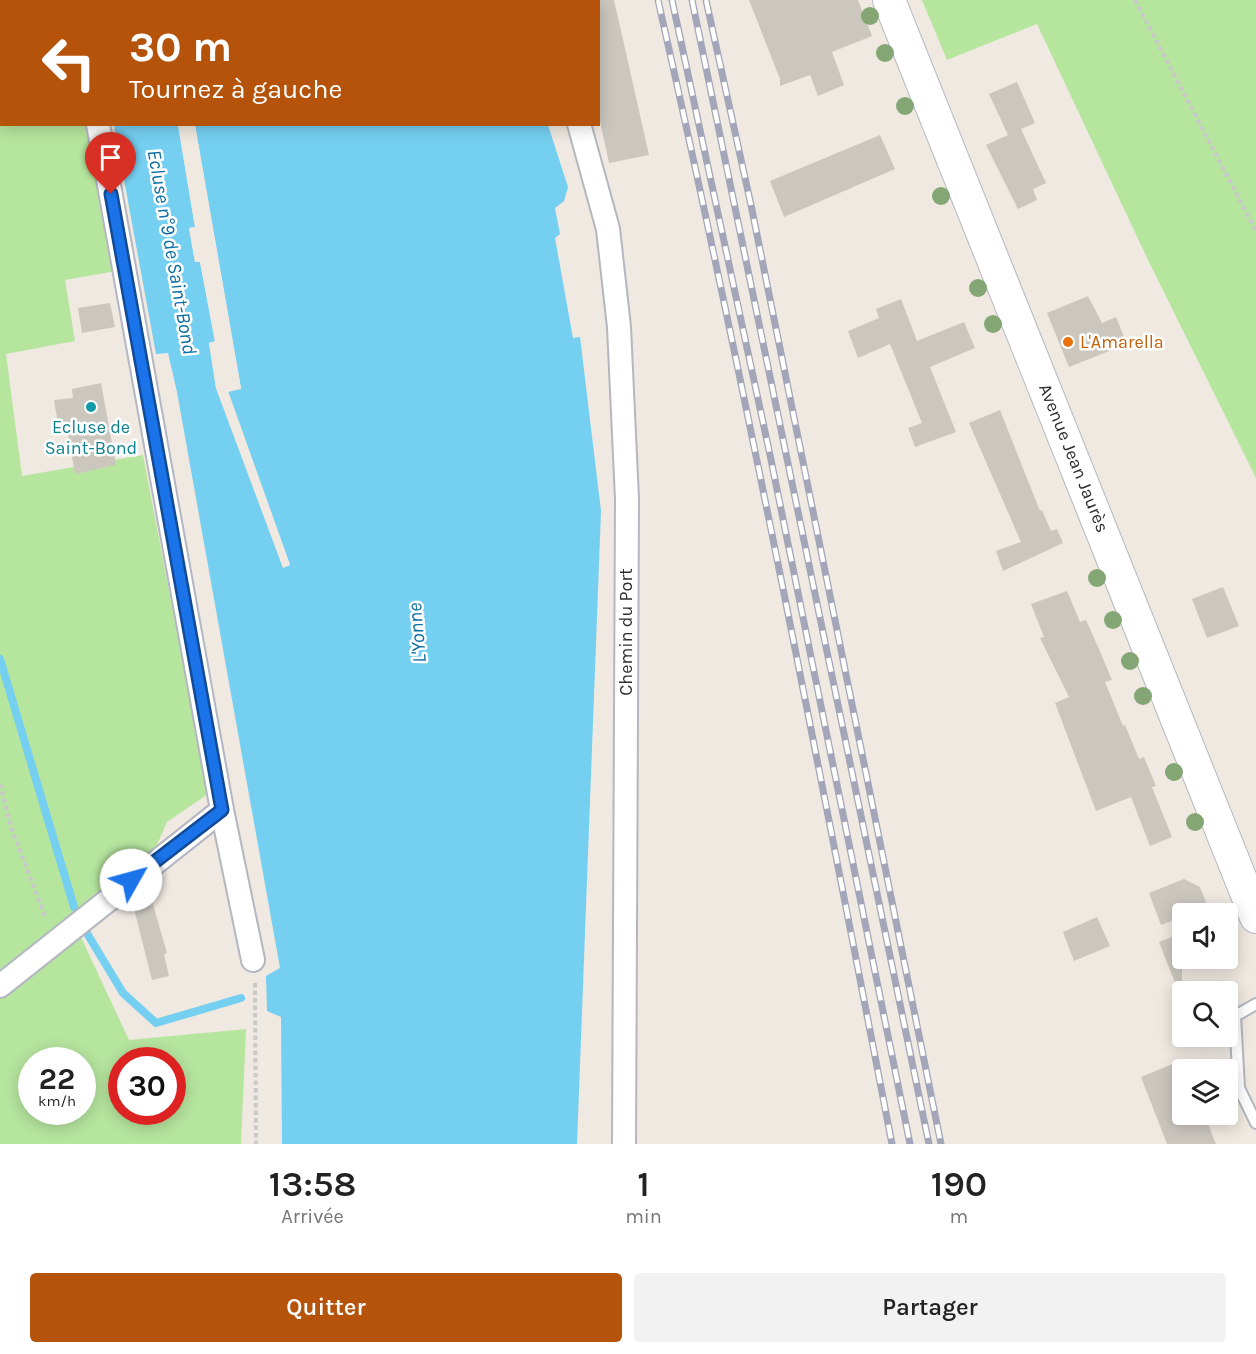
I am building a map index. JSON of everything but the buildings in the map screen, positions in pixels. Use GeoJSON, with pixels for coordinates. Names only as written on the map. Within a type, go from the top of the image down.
{"type":"FeatureCollection","features":[{"type":"Feature","properties":{"kind":"main road","name":"Avenue Jean Jaurès"},"geometry":{"type":"LineString","coordinates":[[889,0],[1256,917]]}},
{"type":"Feature","properties":{"kind":"street"},"geometry":{"type":"LineString","coordinates":[[98,126],[222,810],[254,968]]}},
{"type":"Feature","properties":{"kind":"street","name":"Chemin du Port"},"geometry":{"type":"LineString","coordinates":[[580,126],[608,229],[619,327],[627,499],[624,1144]]}},
{"type":"Feature","properties":{"kind":"street"},"geometry":{"type":"LineString","coordinates":[[0,986],[222,810]]}},
{"type":"Feature","properties":{"kind":"lane"},"geometry":{"type":"LineString","coordinates":[[1256,1004],[1234,1016],[1239,1088],[1256,1123]]}},
{"type":"Feature","properties":{"kind":"path"},"geometry":{"type":"LineString","coordinates":[[1136,0],[1256,231]]}},
{"type":"Feature","properties":{"kind":"path"},"geometry":{"type":"LineString","coordinates":[[0,784],[12,830],[55,942]]}},
{"type":"Feature","properties":{"kind":"path"},"geometry":{"type":"LineString","coordinates":[[254,968],[257,1029],[256,1144]]}},
{"type":"Feature","properties":{"kind":"green space"},"geometry":{"type":"Polygon","coordinates":[[[922,0],[1256,0],[1256,478],[1148,260],[1037,24],[947,60],[922,0]]]}},
{"type":"Feature","properties":{"kind":"green space"},"geometry":{"type":"Polygon","coordinates":[[[0,126],[89,126],[116,271],[65,280],[75,341],[6,354],[22,476],[143,455],[208,794],[167,822],[156,847],[0,974],[0,126]]]}},
{"type":"Feature","properties":{"kind":"green space"},"geometry":{"type":"Polygon","coordinates":[[[78,931],[129,1040],[246,1029],[241,1144],[0,1144],[0,998],[33,975],[78,931]]]}},
{"type":"Feature","properties":{"kind":"water"},"geometry":{"type":"Polygon","coordinates":[[[114,126],[178,126],[195,227],[189,228],[195,262],[200,262],[215,342],[209,343],[216,388],[283,567],[290,565],[228,391],[241,388],[195,126],[548,126],[568,187],[564,201],[555,208],[560,234],[555,238],[573,338],[580,337],[601,511],[577,1144],[282,1144],[281,1017],[267,1011],[266,976],[280,968],[177,392],[168,353],[156,354],[114,126]]]}},
{"type":"Feature","properties":{"kind":"pier"},"geometry":{"type":"Polygon","coordinates":[[[178,126],[181,126],[198,227],[192,231],[197,259],[203,261],[218,341],[212,345],[219,388],[286,563],[225,392],[227,388],[238,386],[192,126],[195,126],[241,389],[228,392],[290,565],[283,568],[216,388],[209,343],[215,341],[200,262],[195,262],[189,228],[195,227],[178,126]]]}},
{"type":"Feature","properties":{"kind":"waterway"},"geometry":{"type":"LineString","coordinates":[[0,659],[74,907]]}},
{"type":"Feature","properties":{"kind":"waterway"},"geometry":{"type":"LineString","coordinates":[[85,930],[123,993],[156,1023],[241,998]]}},
{"type":"Feature","properties":{"kind":"railway"},"geometry":{"type":"LineString","coordinates":[[658,0],[750,428],[892,1144]]}},
{"type":"Feature","properties":{"kind":"railway"},"geometry":{"type":"LineString","coordinates":[[672,0],[769,450],[910,1144]]}},
{"type":"Feature","properties":{"kind":"railway"},"geometry":{"type":"LineString","coordinates":[[692,0],[929,1144]]}},
{"type":"Feature","properties":{"kind":"railway"},"geometry":{"type":"LineString","coordinates":[[706,0],[751,205],[941,1144]]}},
{"type":"Feature","properties":{"kind":"place","name":"L'Amarella"},"geometry":{"type":"Point","coordinates":[1068,342]}},
{"type":"Feature","properties":{"kind":"place","name":"Ecluse de Saint-Bond"},"geometry":{"type":"Point","coordinates":[91,407]}},
{"type":"Feature","properties":{"kind":"route"},"geometry":{"type":"LineString","coordinates":[[111,194],[222,810],[131,880]]}},
{"type":"Feature","properties":{"kind":"water label","name":"Ecluse n°9 de Saint-Bond"},"geometry":{"type":"Point","coordinates":[172,252]}},
{"type":"Feature","properties":{"kind":"water label","name":"L'Yonne"},"geometry":{"type":"Point","coordinates":[417,633]}}]}
